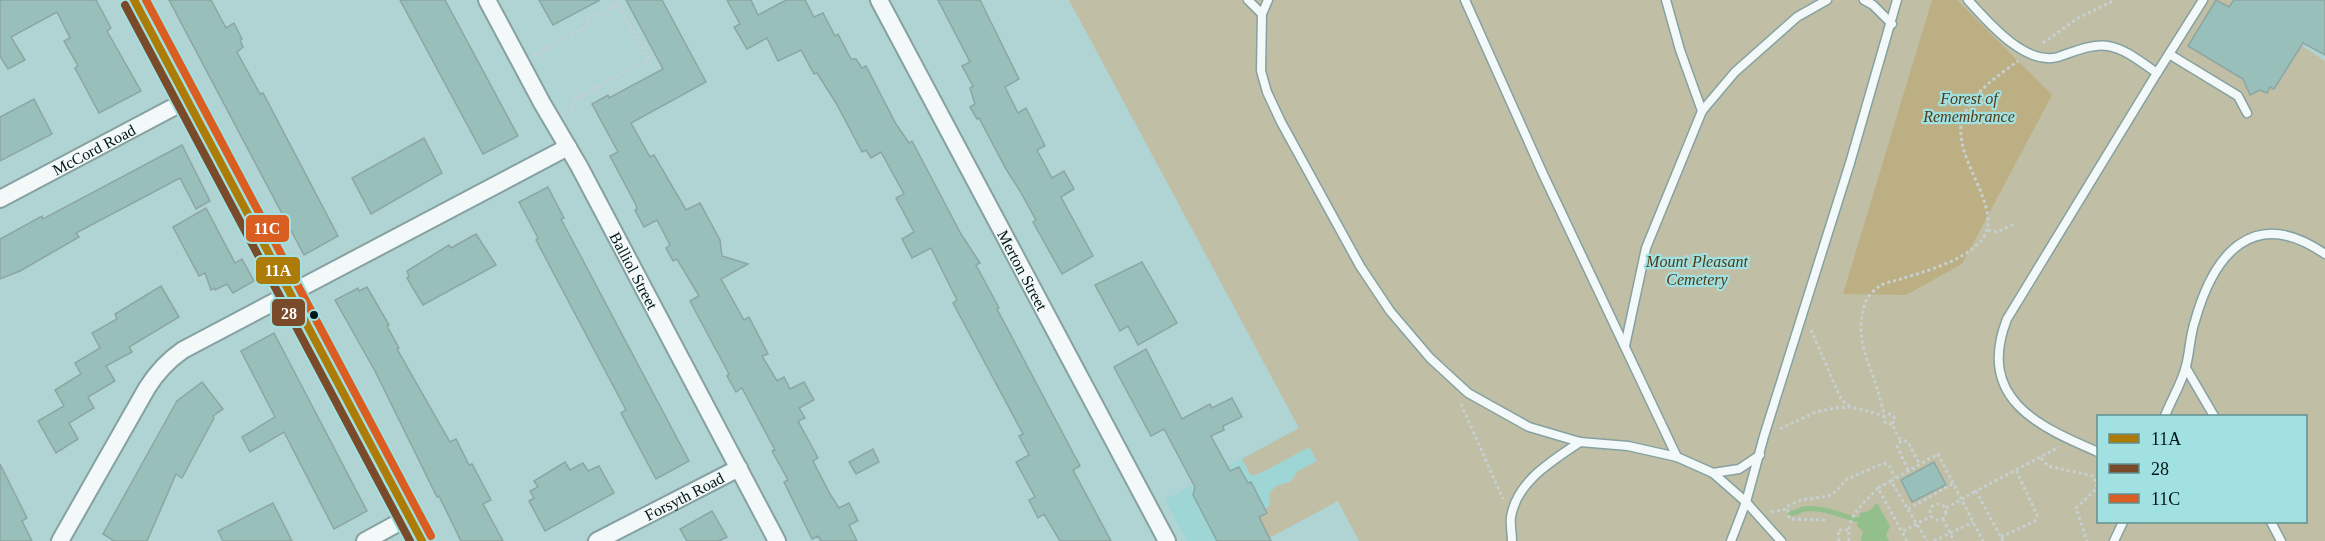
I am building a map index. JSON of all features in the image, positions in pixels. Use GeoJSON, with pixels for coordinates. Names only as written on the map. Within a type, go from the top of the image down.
{"type":"FeatureCollection","features":[{"type":"Feature","properties":{"kind":"street"},"geometry":{"type":"LineString","coordinates":[[134,0],[422,541]]}},
{"type":"Feature","properties":{"kind":"street","name":"Balliol Street"},"geometry":{"type":"LineString","coordinates":[[487,0],[568,147],[777,541]]}},
{"type":"Feature","properties":{"kind":"street","name":"Merton Street"},"geometry":{"type":"LineString","coordinates":[[879,0],[1167,541]]}},
{"type":"Feature","properties":{"kind":"street","name":"McCord Road"},"geometry":{"type":"LineString","coordinates":[[0,199],[187,100]]}},
{"type":"Feature","properties":{"kind":"street"},"geometry":{"type":"LineString","coordinates":[[60,541],[147,388],[162,367],[183,350],[568,147]]}},
{"type":"Feature","properties":{"kind":"street","name":"Forsyth Road"},"geometry":{"type":"LineString","coordinates":[[597,541],[739,468]]}},
{"type":"Feature","properties":{"kind":"street"},"geometry":{"type":"LineString","coordinates":[[365,541],[409,517]]}},
{"type":"Feature","properties":{"kind":"lane"},"geometry":{"type":"LineString","coordinates":[[1248,0],[1262,14]]}},
{"type":"Feature","properties":{"kind":"lane"},"geometry":{"type":"LineString","coordinates":[[1268,0],[1262,14],[1262,71],[1267,92],[1360,266],[1390,311],[1430,358],[1468,393],[1529,427],[1580,442],[1628,446],[1677,457],[1713,473],[1746,502],[1781,541]]}},
{"type":"Feature","properties":{"kind":"lane"},"geometry":{"type":"LineString","coordinates":[[1464,0],[1677,457]]}},
{"type":"Feature","properties":{"kind":"lane"},"geometry":{"type":"LineString","coordinates":[[1666,0],[1680,50],[1702,111]]}},
{"type":"Feature","properties":{"kind":"lane"},"geometry":{"type":"LineString","coordinates":[[1624,346],[1646,248],[1702,111],[1735,72],[1797,17],[1827,0]]}},
{"type":"Feature","properties":{"kind":"lane"},"geometry":{"type":"LineString","coordinates":[[1864,0],[1873,5],[1892,24]]}},
{"type":"Feature","properties":{"kind":"lane"},"geometry":{"type":"LineString","coordinates":[[1731,541],[1746,502],[1764,436],[1892,24],[1897,0]]}},
{"type":"Feature","properties":{"kind":"lane"},"geometry":{"type":"LineString","coordinates":[[1968,0],[1998,33],[2029,52],[2050,59],[2091,47],[2107,45],[2122,51],[2157,73]]}},
{"type":"Feature","properties":{"kind":"lane"},"geometry":{"type":"LineString","coordinates":[[2097,452],[2032,420],[2014,403],[2001,380],[1997,353],[2007,320],[2203,0]]}},
{"type":"Feature","properties":{"kind":"lane"},"geometry":{"type":"LineString","coordinates":[[2169,54],[2238,96],[2247,112]]}},
{"type":"Feature","properties":{"kind":"lane"},"geometry":{"type":"LineString","coordinates":[[2166,415],[2186,368],[2194,321],[2213,271],[2239,242],[2259,235],[2283,235],[2314,246],[2325,254]]}},
{"type":"Feature","properties":{"kind":"lane"},"geometry":{"type":"LineString","coordinates":[[2186,368],[2213,415]]}},
{"type":"Feature","properties":{"kind":"lane"},"geometry":{"type":"LineString","coordinates":[[1512,541],[1511,518],[1518,497],[1531,478],[1580,442]]}},
{"type":"Feature","properties":{"kind":"lane"},"geometry":{"type":"LineString","coordinates":[[1713,473],[1738,469],[1760,455]]}},
{"type":"Feature","properties":{"kind":"lane"},"geometry":{"type":"LineString","coordinates":[[2114,541],[2123,523]]}},
{"type":"Feature","properties":{"kind":"lane"},"geometry":{"type":"LineString","coordinates":[[2272,523],[2281,541]]}},
{"type":"Feature","properties":{"kind":"path"},"geometry":{"type":"LineString","coordinates":[[1892,424],[1885,423],[1877,389],[1860,340],[1861,321],[1866,300],[1880,285],[1956,258],[1980,243],[1987,230],[1989,216],[1961,143],[1960,129],[1963,116],[1972,99],[2005,70],[2078,18],[2115,0]]}},
{"type":"Feature","properties":{"kind":"path"},"geometry":{"type":"LineString","coordinates":[[532,56],[585,28],[589,17],[606,13],[609,8],[618,5],[644,50],[649,60],[576,98],[573,108],[563,115]]}},
{"type":"Feature","properties":{"kind":"path"},"geometry":{"type":"LineString","coordinates":[[1987,230],[1997,232],[2014,224]]}},
{"type":"Feature","properties":{"kind":"path"},"geometry":{"type":"LineString","coordinates":[[1802,318],[1812,331],[1841,399],[1851,407]]}},
{"type":"Feature","properties":{"kind":"path"},"geometry":{"type":"LineString","coordinates":[[1448,375],[1511,518]]}},
{"type":"Feature","properties":{"kind":"path"},"geometry":{"type":"LineString","coordinates":[[1764,436],[1816,412],[1851,407],[1885,416],[1889,414],[1895,420],[1892,424]]}},
{"type":"Feature","properties":{"kind":"path"},"geometry":{"type":"LineString","coordinates":[[1892,424],[1901,441]]}},
{"type":"Feature","properties":{"kind":"path"},"geometry":{"type":"LineString","coordinates":[[1901,441],[1904,440],[1909,444],[1919,464]]}},
{"type":"Feature","properties":{"kind":"path"},"geometry":{"type":"LineString","coordinates":[[1946,508],[2070,440]]}},
{"type":"Feature","properties":{"kind":"path"},"geometry":{"type":"LineString","coordinates":[[1901,441],[1897,446],[1908,471]]}},
{"type":"Feature","properties":{"kind":"path"},"geometry":{"type":"LineString","coordinates":[[1849,541],[1849,522],[1853,514],[1878,488],[1938,454],[1983,541]]}},
{"type":"Feature","properties":{"kind":"path"},"geometry":{"type":"LineString","coordinates":[[2040,457],[2048,466],[2093,476],[2097,483],[2096,489],[2076,508],[2087,541]]}},
{"type":"Feature","properties":{"kind":"path"},"geometry":{"type":"LineString","coordinates":[[1825,520],[1791,519],[1788,515],[1788,506],[1801,500],[1828,496],[1838,490],[1845,480],[1884,463],[1890,467],[1893,479],[1927,541]]}},
{"type":"Feature","properties":{"kind":"path"},"geometry":{"type":"LineString","coordinates":[[1976,491],[2002,539],[2035,520],[2037,515],[2016,470]]}},
{"type":"Feature","properties":{"kind":"path"},"geometry":{"type":"LineString","coordinates":[[1908,509],[1954,483]]}},
{"type":"Feature","properties":{"kind":"path"},"geometry":{"type":"LineString","coordinates":[[1878,488],[1907,541]]}},
{"type":"Feature","properties":{"kind":"path"},"geometry":{"type":"LineString","coordinates":[[1930,497],[1934,504]]}},
{"type":"Feature","properties":{"kind":"path"},"geometry":{"type":"LineString","coordinates":[[1934,504],[1942,504],[1946,508],[1946,515],[1943,519],[1937,521],[1931,516],[1930,511],[1934,504]]}},
{"type":"Feature","properties":{"kind":"path"},"geometry":{"type":"LineString","coordinates":[[1902,532],[1931,516]]}},
{"type":"Feature","properties":{"kind":"path"},"geometry":{"type":"LineString","coordinates":[[1943,519],[1954,541]]}},
{"type":"Feature","properties":{"kind":"path"},"geometry":{"type":"LineString","coordinates":[[1934,541],[1973,522]]}},
{"type":"Feature","properties":{"kind":"path"},"geometry":{"type":"LineString","coordinates":[[1839,541],[1838,530],[1849,530]]}},
{"type":"Feature","properties":{"kind":"shaded area"},"geometry":{"type":"Polygon","coordinates":[[[1299,428],[1338,501],[1263,541],[1187,541],[1165,500],[1299,428]]]}},
{"type":"Feature","properties":{"kind":"shaded area"},"geometry":{"type":"Polygon","coordinates":[[[1877,503],[1890,526],[1886,535],[1889,541],[1861,541],[1863,531],[1857,526],[1860,513],[1869,511],[1877,503]]]}},
{"type":"Feature","properties":{"kind":"green space","name":"Mount Pleasant Cemetery"},"geometry":{"type":"Polygon","coordinates":[[[1069,0],[2298,0],[2281,32],[2325,61],[2325,541],[1359,541],[1338,501],[1269,538],[1259,517],[1267,513],[1265,510],[1270,504],[1269,493],[1278,485],[1290,482],[1298,471],[1317,461],[1309,447],[1251,476],[1242,459],[1299,428],[1069,0]]]}},
{"type":"Feature","properties":{"kind":"green space","name":"Forest of Remembrance"},"geometry":{"type":"Polygon","coordinates":[[[1932,0],[1957,0],[2052,95],[1962,264],[1906,295],[1843,294],[1932,0]]]}},
{"type":"Feature","properties":{"kind":"building"},"geometry":{"type":"Polygon","coordinates":[[[0,0],[96,0],[111,28],[107,31],[141,91],[99,113],[75,68],[78,66],[64,41],[70,38],[57,12],[11,37],[25,60],[8,69],[0,56],[0,0]]]}},
{"type":"Feature","properties":{"kind":"building"},"geometry":{"type":"Polygon","coordinates":[[[169,0],[211,0],[226,28],[234,23],[242,39],[240,40],[243,47],[237,52],[260,94],[263,93],[338,236],[304,255],[169,0]]]}},
{"type":"Feature","properties":{"kind":"building"},"geometry":{"type":"Polygon","coordinates":[[[400,0],[445,0],[518,136],[483,154],[400,0]]]}},
{"type":"Feature","properties":{"kind":"building"},"geometry":{"type":"Polygon","coordinates":[[[539,0],[600,0],[553,25],[539,0]]]}},
{"type":"Feature","properties":{"kind":"building"},"geometry":{"type":"Polygon","coordinates":[[[626,0],[662,0],[706,82],[631,123],[650,157],[654,155],[686,210],[700,203],[720,240],[722,256],[748,264],[721,279],[744,320],[749,317],[768,354],[762,356],[777,381],[784,377],[790,389],[804,382],[814,400],[799,408],[805,418],[798,421],[818,458],[813,461],[830,494],[839,508],[849,503],[858,521],[849,525],[857,541],[821,541],[818,536],[812,539],[784,482],[788,480],[772,451],[775,450],[742,388],[736,392],[727,376],[729,374],[690,301],[699,296],[677,259],[673,261],[666,248],[670,245],[657,220],[644,227],[635,210],[636,205],[610,156],[618,152],[592,104],[608,95],[609,98],[663,69],[626,0]]]}},
{"type":"Feature","properties":{"kind":"building"},"geometry":{"type":"Polygon","coordinates":[[[727,0],[751,0],[758,15],[786,0],[805,0],[814,17],[823,13],[835,36],[838,34],[851,59],[856,59],[862,68],[866,66],[896,124],[909,143],[912,141],[961,234],[980,263],[976,265],[1080,466],[1073,470],[1111,541],[1060,541],[1044,514],[1038,518],[1029,500],[1035,497],[1016,462],[1029,455],[1019,436],[1023,434],[953,303],[957,300],[931,248],[912,258],[902,239],[914,232],[896,198],[904,194],[881,152],[871,158],[866,150],[862,152],[836,103],[817,73],[814,74],[801,50],[778,61],[767,38],[747,49],[734,27],[740,24],[727,0]]]}},
{"type":"Feature","properties":{"kind":"building"},"geometry":{"type":"Polygon","coordinates":[[[938,0],[980,0],[1019,79],[1005,87],[1018,113],[1026,108],[1045,146],[1037,150],[1052,178],[1064,171],[1074,189],[1061,197],[1093,256],[1062,274],[1033,222],[1036,220],[979,118],[977,119],[970,107],[975,104],[970,88],[973,86],[962,66],[970,62],[938,0]]]}},
{"type":"Feature","properties":{"kind":"building"},"geometry":{"type":"Polygon","coordinates":[[[2216,0],[2229,7],[2234,0],[2325,0],[2325,55],[2303,43],[2274,89],[2270,87],[2267,93],[2260,90],[2250,95],[2243,79],[2188,46],[2216,0]]]}},
{"type":"Feature","properties":{"kind":"building"},"geometry":{"type":"Polygon","coordinates":[[[34,99],[52,134],[0,161],[0,117],[34,99]]]}},
{"type":"Feature","properties":{"kind":"building"},"geometry":{"type":"Polygon","coordinates":[[[424,138],[442,173],[371,214],[352,178],[424,138]]]}},
{"type":"Feature","properties":{"kind":"building"},"geometry":{"type":"Polygon","coordinates":[[[182,145],[210,201],[196,209],[180,178],[76,233],[79,237],[20,271],[0,279],[0,239],[42,216],[43,219],[182,145]]]}},
{"type":"Feature","properties":{"kind":"building"},"geometry":{"type":"Polygon","coordinates":[[[548,187],[564,218],[561,219],[689,461],[656,479],[621,413],[626,410],[536,240],[538,238],[519,202],[548,187]]]}},
{"type":"Feature","properties":{"kind":"building"},"geometry":{"type":"Polygon","coordinates":[[[206,208],[235,263],[242,259],[254,281],[233,293],[227,284],[211,290],[205,273],[199,276],[173,227],[206,208]]]}},
{"type":"Feature","properties":{"kind":"building"},"geometry":{"type":"Polygon","coordinates":[[[476,234],[496,265],[423,305],[407,278],[409,276],[407,271],[449,245],[451,248],[476,234]]]}},
{"type":"Feature","properties":{"kind":"building"},"geometry":{"type":"Polygon","coordinates":[[[1142,262],[1177,323],[1138,345],[1128,326],[1120,331],[1095,285],[1142,262]]]}},
{"type":"Feature","properties":{"kind":"building"},"geometry":{"type":"Polygon","coordinates":[[[161,286],[179,317],[129,347],[132,352],[106,366],[115,381],[88,397],[94,408],[69,423],[78,439],[56,453],[38,421],[64,406],[55,390],[81,374],[75,363],[100,348],[92,333],[117,319],[115,314],[161,286]]]}},
{"type":"Feature","properties":{"kind":"building"},"geometry":{"type":"Polygon","coordinates":[[[367,287],[389,325],[387,326],[399,348],[397,349],[450,442],[456,439],[469,465],[472,464],[491,500],[483,504],[503,541],[461,541],[439,496],[437,497],[375,371],[335,300],[358,288],[359,291],[367,287]]]}},
{"type":"Feature","properties":{"kind":"building"},"geometry":{"type":"Polygon","coordinates":[[[274,333],[367,511],[334,529],[284,432],[250,452],[242,437],[275,417],[241,351],[274,333]]]}},
{"type":"Feature","properties":{"kind":"building"},"geometry":{"type":"Polygon","coordinates":[[[1146,349],[1182,419],[1210,404],[1212,408],[1232,398],[1242,417],[1223,426],[1224,430],[1211,436],[1230,471],[1239,467],[1248,483],[1251,482],[1267,513],[1259,517],[1271,541],[1217,541],[1193,495],[1195,487],[1164,429],[1151,436],[1114,367],[1146,349]]]}},
{"type":"Feature","properties":{"kind":"building"},"geometry":{"type":"Polygon","coordinates":[[[202,382],[223,409],[213,416],[182,478],[176,474],[147,541],[114,541],[103,534],[177,401],[202,382]]]}},
{"type":"Feature","properties":{"kind":"building"},"geometry":{"type":"Polygon","coordinates":[[[873,449],[879,462],[856,474],[849,462],[873,449]]]}},
{"type":"Feature","properties":{"kind":"building"},"geometry":{"type":"Polygon","coordinates":[[[565,462],[570,470],[583,463],[588,471],[599,466],[614,493],[545,531],[529,501],[534,498],[530,491],[538,487],[534,481],[565,462]]]}},
{"type":"Feature","properties":{"kind":"building"},"geometry":{"type":"Polygon","coordinates":[[[1934,462],[1946,485],[1912,502],[1901,480],[1934,462]]]}},
{"type":"Feature","properties":{"kind":"building"},"geometry":{"type":"Polygon","coordinates":[[[0,464],[27,518],[22,521],[32,541],[0,541],[0,464]]]}},
{"type":"Feature","properties":{"kind":"building"},"geometry":{"type":"Polygon","coordinates":[[[273,503],[292,541],[223,541],[218,531],[273,503]]]}},
{"type":"Feature","properties":{"kind":"building"},"geometry":{"type":"Polygon","coordinates":[[[712,511],[727,537],[719,541],[687,541],[680,529],[712,511]]]}},
{"type":"Feature","properties":{"kind":"waterway"},"geometry":{"type":"LineString","coordinates":[[1790,513],[1810,508],[1858,520]]}},
{"type":"Feature","properties":{"kind":"transit line","name":"11A"},"geometry":{"type":"LineString","coordinates":[[134,0],[422,541]]}},
{"type":"Feature","properties":{"kind":"transit line","name":"11C"},"geometry":{"type":"LineString","coordinates":[[146,0],[431,536]]}},
{"type":"Feature","properties":{"kind":"transit line","name":"28"},"geometry":{"type":"LineString","coordinates":[[125,5],[410,541]]}}]}
